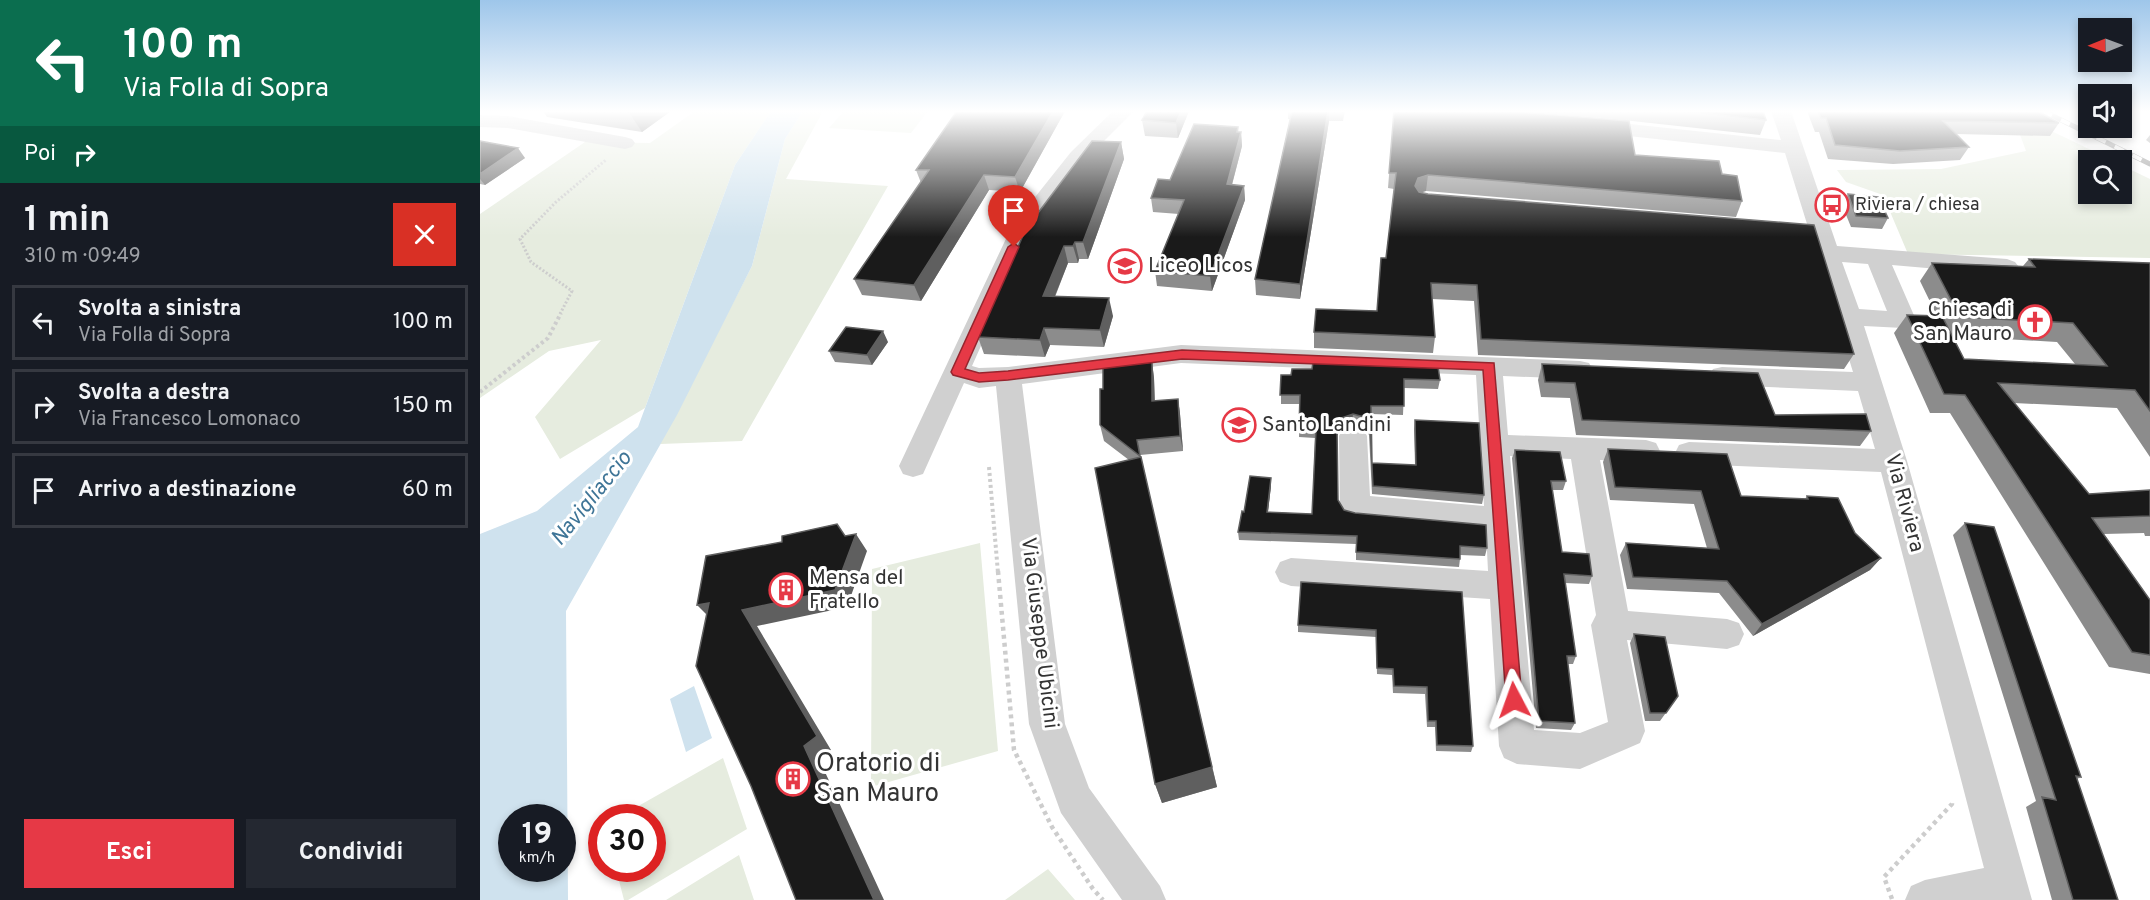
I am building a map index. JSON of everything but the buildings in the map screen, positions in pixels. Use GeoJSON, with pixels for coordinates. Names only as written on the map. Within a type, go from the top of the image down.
{"type":"FeatureCollection","features":[{"type":"Feature","properties":{"kind":"street"},"geometry":{"type":"LineString","coordinates":[[913,466],[1023,226],[1081,153]]}},
{"type":"Feature","properties":{"kind":"street","name":"Via Riviera"},"geometry":{"type":"LineString","coordinates":[[1795,153],[1849,317],[1893,461],[2009,892]]}},
{"type":"Feature","properties":{"kind":"street"},"geometry":{"type":"LineString","coordinates":[[1796,231],[1823,243],[1877,257],[2033,269]]}},
{"type":"Feature","properties":{"kind":"street"},"geometry":{"type":"LineString","coordinates":[[1849,317],[1904,320],[1877,257]]}},
{"type":"Feature","properties":{"kind":"street"},"geometry":{"type":"LineString","coordinates":[[958,372],[979,378],[1008,376],[1182,354],[1608,371]]}},
{"type":"Feature","properties":{"kind":"street"},"geometry":{"type":"LineString","coordinates":[[1489,366],[1517,746],[1580,751],[1627,731],[1608,625],[1727,634]]}},
{"type":"Feature","properties":{"kind":"street"},"geometry":{"type":"LineString","coordinates":[[1703,375],[1869,382]]}},
{"type":"Feature","properties":{"kind":"street","name":"Via Giuseppe Ubicini"},"geometry":{"type":"LineString","coordinates":[[1008,376],[1047,724],[1074,800],[1146,900]]}},
{"type":"Feature","properties":{"kind":"street"},"geometry":{"type":"LineString","coordinates":[[1353,436],[1355,507],[1501,520]]}},
{"type":"Feature","properties":{"kind":"street"},"geometry":{"type":"LineString","coordinates":[[1495,445],[1893,461]]}},
{"type":"Feature","properties":{"kind":"street"},"geometry":{"type":"LineString","coordinates":[[1584,449],[1614,624]]}},
{"type":"Feature","properties":{"kind":"street"},"geometry":{"type":"LineString","coordinates":[[1291,572],[1505,586]]}},
{"type":"Feature","properties":{"kind":"street"},"geometry":{"type":"LineString","coordinates":[[1925,900],[2009,892]]}},
{"type":"Feature","properties":{"kind":"path"},"geometry":{"type":"LineString","coordinates":[[480,392],[548,338],[572,291],[531,262],[520,239],[556,202],[614,153]]}},
{"type":"Feature","properties":{"kind":"path"},"geometry":{"type":"LineString","coordinates":[[1892,900],[1884,878],[1952,804],[1950,792]]}},
{"type":"Feature","properties":{"kind":"shaded area"},"geometry":{"type":"Polygon","coordinates":[[[569,153],[743,153],[735,165],[645,408],[560,459],[535,417],[601,340],[549,351],[480,398],[480,214],[569,153]]]}},
{"type":"Feature","properties":{"kind":"shaded area"},"geometry":{"type":"Polygon","coordinates":[[[781,153],[800,153],[786,179],[888,186],[742,441],[660,444],[752,266],[781,153]]]}},
{"type":"Feature","properties":{"kind":"shaded area"},"geometry":{"type":"Polygon","coordinates":[[[2017,153],[2078,153],[2078,204],[2132,204],[2132,170],[2150,179],[2150,258],[1908,254],[1883,195],[1846,182],[1837,170],[1941,169],[2017,153]]]}},
{"type":"Feature","properties":{"kind":"shaded area"},"geometry":{"type":"Polygon","coordinates":[[[980,543],[998,751],[871,787],[872,569],[980,543]]]}},
{"type":"Feature","properties":{"kind":"shaded area"},"geometry":{"type":"Polygon","coordinates":[[[723,758],[747,829],[666,877],[666,804],[642,804],[723,758]]]}},
{"type":"Feature","properties":{"kind":"shaded area"},"geometry":{"type":"Polygon","coordinates":[[[739,855],[754,900],[666,900],[739,855]]]}},
{"type":"Feature","properties":{"kind":"shaded area"},"geometry":{"type":"Polygon","coordinates":[[[1048,869],[1075,900],[1005,900],[1048,869]]]}},
{"type":"Feature","properties":{"kind":"shaded area"},"geometry":{"type":"Polygon","coordinates":[[[619,882],[658,882],[628,900],[624,900],[619,882]]]}},
{"type":"Feature","properties":{"kind":"water","name":"Navigliaccio"},"geometry":{"type":"Polygon","coordinates":[[[743,153],[781,153],[752,266],[677,415],[566,611],[567,804],[498,804],[498,882],[568,882],[568,900],[480,900],[480,534],[537,511],[638,427],[735,165],[743,153]]]}},
{"type":"Feature","properties":{"kind":"water"},"geometry":{"type":"Polygon","coordinates":[[[694,686],[712,738],[686,752],[670,699],[694,686]]]}},
{"type":"Feature","properties":{"kind":"railway"},"geometry":{"type":"LineString","coordinates":[[2128,153],[2150,164]]}},
{"type":"Feature","properties":{"kind":"place","name":"Riviera / chiesa"},"geometry":{"type":"Point","coordinates":[1832,205]}},
{"type":"Feature","properties":{"kind":"place","name":"Liceo Licos"},"geometry":{"type":"Point","coordinates":[1125,266]}},
{"type":"Feature","properties":{"kind":"place","name":"Chiesa di San Mauro"},"geometry":{"type":"Point","coordinates":[2035,322]}},
{"type":"Feature","properties":{"kind":"place","name":"Santo Landini"},"geometry":{"type":"Point","coordinates":[1239,425]}},
{"type":"Feature","properties":{"kind":"place","name":"Mensa del Fratello"},"geometry":{"type":"Point","coordinates":[786,590]}},
{"type":"Feature","properties":{"kind":"place","name":"Oratorio di San Mauro"},"geometry":{"type":"Point","coordinates":[793,779]}},
{"type":"Feature","properties":{"kind":"route"},"geometry":{"type":"LineString","coordinates":[[1014,247],[958,372],[979,378],[1008,376],[1182,354],[1489,366],[1514,700]]}}]}
